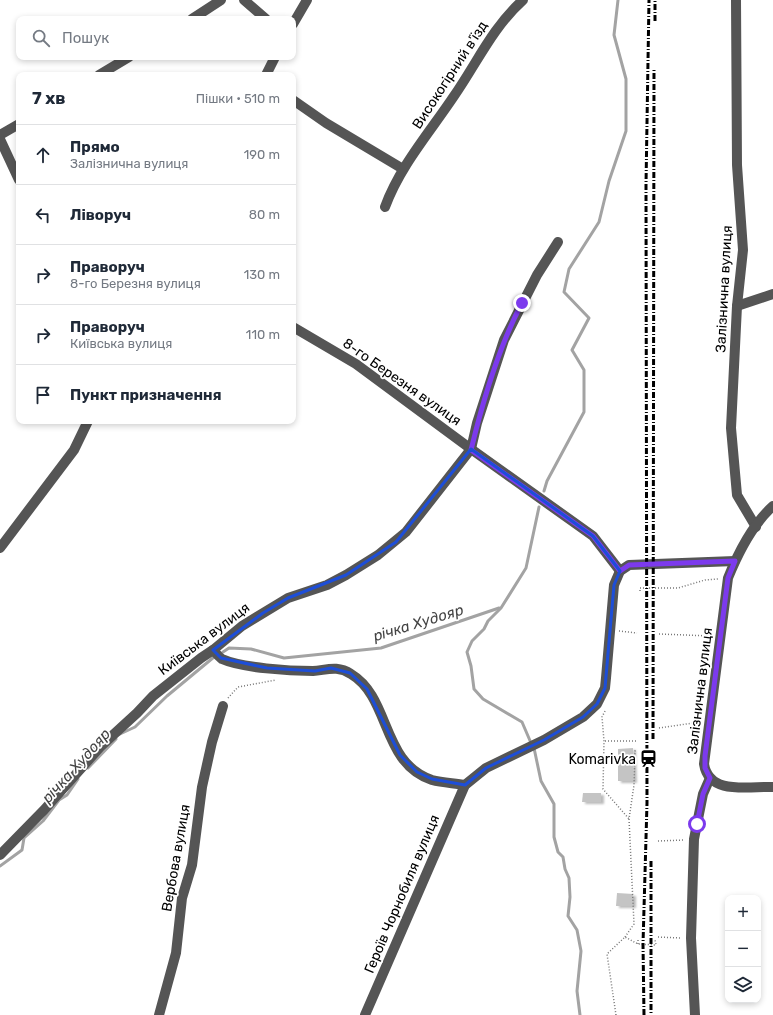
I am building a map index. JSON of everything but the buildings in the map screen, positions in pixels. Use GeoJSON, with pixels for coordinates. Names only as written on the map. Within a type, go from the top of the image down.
{"type":"FeatureCollection","features":[{"type":"Feature","properties":{"kind":"street"},"geometry":{"type":"LineString","coordinates":[[197,16],[221,0]]}},
{"type":"Feature","properties":{"kind":"street"},"geometry":{"type":"LineString","coordinates":[[244,0],[263,16]]}},
{"type":"Feature","properties":{"kind":"street"},"geometry":{"type":"LineString","coordinates":[[296,19],[307,0]]}},
{"type":"Feature","properties":{"kind":"street","name":"Високогірний в'їзд"},"geometry":{"type":"LineString","coordinates":[[384,207],[391,190],[403,169],[456,94],[485,45],[496,29],[523,0]]}},
{"type":"Feature","properties":{"kind":"street","name":"Залізнична вулиця"},"geometry":{"type":"LineString","coordinates":[[736,0],[738,165],[743,250],[737,306],[731,428],[737,495],[756,527]]}},
{"type":"Feature","properties":{"kind":"street"},"geometry":{"type":"LineString","coordinates":[[104,72],[124,60]]}},
{"type":"Feature","properties":{"kind":"street"},"geometry":{"type":"LineString","coordinates":[[268,72],[274,60]]}},
{"type":"Feature","properties":{"kind":"street"},"geometry":{"type":"LineString","coordinates":[[296,102],[403,169]]}},
{"type":"Feature","properties":{"kind":"street"},"geometry":{"type":"LineString","coordinates":[[0,135],[16,126]]}},
{"type":"Feature","properties":{"kind":"street"},"geometry":{"type":"LineString","coordinates":[[0,139],[16,174]]}},
{"type":"Feature","properties":{"kind":"street","name":"Київська вулиця"},"geometry":{"type":"LineString","coordinates":[[0,855],[44,810],[101,746],[137,713],[152,696],[242,626],[288,598],[327,585],[346,575],[396,542],[437,495],[471,450],[477,423],[504,340],[537,276],[558,242]]}},
{"type":"Feature","properties":{"kind":"street"},"geometry":{"type":"LineString","coordinates":[[737,306],[773,294]]}},
{"type":"Feature","properties":{"kind":"street","name":"8-го Березня вулиця"},"geometry":{"type":"LineString","coordinates":[[296,329],[356,364],[471,450],[593,536],[620,571]]}},
{"type":"Feature","properties":{"kind":"street"},"geometry":{"type":"LineString","coordinates":[[0,548],[74,450],[87,424]]}},
{"type":"Feature","properties":{"kind":"street","name":"Залізнична вулиця"},"geometry":{"type":"LineString","coordinates":[[710,778],[704,764],[711,721],[728,578],[735,561],[756,527],[773,506]]}},
{"type":"Feature","properties":{"kind":"street"},"geometry":{"type":"LineString","coordinates":[[620,571],[629,565],[735,561]]}},
{"type":"Feature","properties":{"kind":"street","name":"Героїв Чорнобиля вулиця"},"geometry":{"type":"LineString","coordinates":[[365,1015],[466,785],[486,768],[544,740],[583,717],[597,704],[605,688],[614,585],[620,571]]}},
{"type":"Feature","properties":{"kind":"street"},"geometry":{"type":"LineString","coordinates":[[213,650],[221,658],[267,668],[302,671],[331,668],[350,673],[360,680],[367,689],[400,756],[417,772],[432,780],[466,785]]}},
{"type":"Feature","properties":{"kind":"street","name":"Вербова вулиця"},"geometry":{"type":"LineString","coordinates":[[159,1015],[176,953],[182,898],[192,865],[202,787],[212,742],[223,706]]}},
{"type":"Feature","properties":{"kind":"street"},"geometry":{"type":"LineString","coordinates":[[695,1015],[691,938],[694,839],[703,794],[710,778],[715,783],[723,786],[773,787]]}},
{"type":"Feature","properties":{"kind":"path"},"geometry":{"type":"LineString","coordinates":[[640,591],[640,588],[678,588],[705,580],[728,578]]}},
{"type":"Feature","properties":{"kind":"path"},"geometry":{"type":"LineString","coordinates":[[657,588],[657,593]]}},
{"type":"Feature","properties":{"kind":"path"},"geometry":{"type":"LineString","coordinates":[[611,631],[637,633]]}},
{"type":"Feature","properties":{"kind":"path"},"geometry":{"type":"LineString","coordinates":[[659,634],[721,636]]}},
{"type":"Feature","properties":{"kind":"path"},"geometry":{"type":"LineString","coordinates":[[223,706],[229,695],[238,687],[281,679]]}},
{"type":"Feature","properties":{"kind":"path"},"geometry":{"type":"LineString","coordinates":[[659,728],[711,721]]}},
{"type":"Feature","properties":{"kind":"path"},"geometry":{"type":"LineString","coordinates":[[629,820],[604,789],[604,741],[637,741]]}},
{"type":"Feature","properties":{"kind":"path"},"geometry":{"type":"LineString","coordinates":[[616,1015],[607,954],[625,937],[634,924],[629,820],[634,785],[635,751],[637,750]]}},
{"type":"Feature","properties":{"kind":"path"},"geometry":{"type":"LineString","coordinates":[[658,841],[694,839]]}},
{"type":"Feature","properties":{"kind":"path"},"geometry":{"type":"LineString","coordinates":[[625,937],[638,944],[656,945],[655,940]]}},
{"type":"Feature","properties":{"kind":"path"},"geometry":{"type":"LineString","coordinates":[[658,937],[691,938]]}},
{"type":"Feature","properties":{"kind":"path"},"geometry":{"type":"LineString","coordinates":[[638,938],[638,944]]}},
{"type":"Feature","properties":{"kind":"highlighted area"},"geometry":{"type":"Polygon","coordinates":[[[471,449],[593,536],[620,571],[614,585],[605,688],[597,704],[583,717],[544,740],[486,768],[465,785],[432,779],[417,772],[400,755],[367,689],[350,673],[331,668],[315,671],[267,668],[221,658],[213,650],[263,613],[288,598],[346,575],[396,542],[471,449]]]}},
{"type":"Feature","properties":{"kind":"waterway"},"geometry":{"type":"LineString","coordinates":[[544,491],[547,481],[584,412],[584,370],[572,350],[589,318],[564,292],[569,269],[599,222],[609,181],[626,131],[626,79],[614,35],[618,0]]}},
{"type":"Feature","properties":{"kind":"waterway"},"geometry":{"type":"LineString","coordinates":[[531,743],[522,722],[483,699],[474,689],[471,666],[467,652],[472,641],[501,608],[526,568],[539,507]]}},
{"type":"Feature","properties":{"kind":"waterway","name":"річка Худояр"},"geometry":{"type":"LineString","coordinates":[[223,652],[229,648],[251,649],[284,658],[381,648],[499,608]]}},
{"type":"Feature","properties":{"kind":"waterway","name":"річка Худояр"},"geometry":{"type":"LineString","coordinates":[[120,734],[135,727],[167,696],[214,657]]}},
{"type":"Feature","properties":{"kind":"waterway","name":"річка Худояр"},"geometry":{"type":"LineString","coordinates":[[88,768],[116,739]]}},
{"type":"Feature","properties":{"kind":"waterway"},"geometry":{"type":"LineString","coordinates":[[534,748],[541,781],[554,804],[554,837],[558,852],[563,857],[565,869],[569,878],[570,897],[568,916],[577,930],[581,951],[577,991],[580,1015]]}},
{"type":"Feature","properties":{"kind":"waterway","name":"річка Худояр"},"geometry":{"type":"LineString","coordinates":[[0,866],[22,850],[24,838],[43,821],[59,800],[67,795],[78,779]]}},
{"type":"Feature","properties":{"kind":"railway"},"geometry":{"type":"LineString","coordinates":[[644,1015],[643,944],[647,803],[646,185],[649,0]]}},
{"type":"Feature","properties":{"kind":"railway"},"geometry":{"type":"LineString","coordinates":[[655,0],[655,21]]}},
{"type":"Feature","properties":{"kind":"railway"},"geometry":{"type":"LineString","coordinates":[[653,739],[654,69]]}},
{"type":"Feature","properties":{"kind":"railway"},"geometry":{"type":"LineString","coordinates":[[651,861],[651,1015]]}},
{"type":"Feature","properties":{"kind":"place","name":"Komarivka"},"geometry":{"type":"Point","coordinates":[649,759]}},
{"type":"Feature","properties":{"kind":"route"},"geometry":{"type":"LineString","coordinates":[[522,303],[504,340],[477,423],[471,450],[593,536],[620,571],[629,565],[735,561],[728,578],[711,721],[704,764],[706,772],[710,778],[703,794],[697,824]]}}]}
